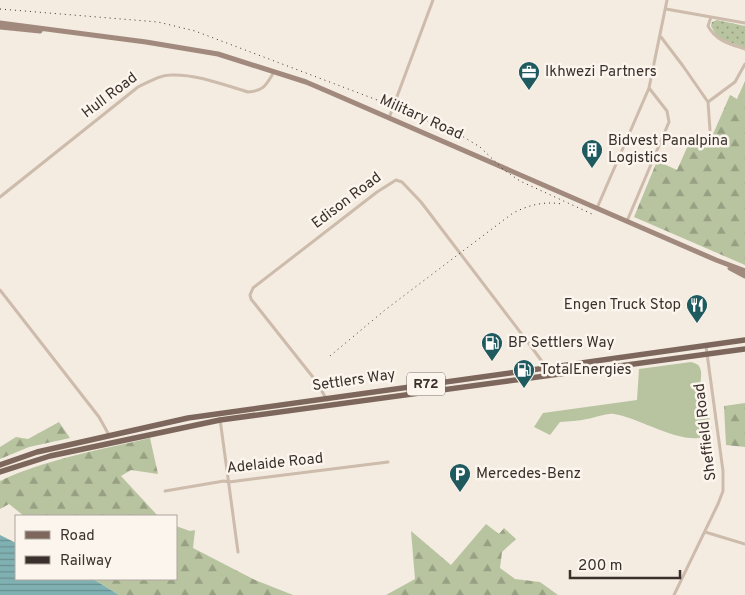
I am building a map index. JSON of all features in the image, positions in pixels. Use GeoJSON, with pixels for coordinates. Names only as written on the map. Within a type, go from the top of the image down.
{"type":"FeatureCollection","features":[{"type":"Feature","properties":{"kind":"main road","name":"Settlers Way"},"geometry":{"type":"LineString","coordinates":[[0,466],[38,452],[109,436],[326,398],[745,340]]}},
{"type":"Feature","properties":{"kind":"main road","name":"Settlers Way"},"geometry":{"type":"LineString","coordinates":[[0,472],[43,458],[220,416],[329,406],[745,349]]}},
{"type":"Feature","properties":{"kind":"street"},"geometry":{"type":"LineString","coordinates":[[388,118],[433,0]]}},
{"type":"Feature","properties":{"kind":"street"},"geometry":{"type":"LineString","coordinates":[[597,208],[649,88],[667,0]]}},
{"type":"Feature","properties":{"kind":"street"},"geometry":{"type":"LineString","coordinates":[[666,8],[745,23]]}},
{"type":"Feature","properties":{"kind":"street"},"geometry":{"type":"LineString","coordinates":[[711,17],[708,26],[714,35],[725,42],[745,49]]}},
{"type":"Feature","properties":{"kind":"street","name":"Military Road"},"geometry":{"type":"LineString","coordinates":[[0,23],[146,42],[218,54],[306,82],[745,271]]}},
{"type":"Feature","properties":{"kind":"street","name":"Military Road"},"geometry":{"type":"LineString","coordinates":[[0,27],[90,38],[95,36]]}},
{"type":"Feature","properties":{"kind":"street"},"geometry":{"type":"LineString","coordinates":[[660,36],[684,66],[708,102],[710,130]]}},
{"type":"Feature","properties":{"kind":"street"},"geometry":{"type":"LineString","coordinates":[[708,102],[735,82],[745,64]]}},
{"type":"Feature","properties":{"kind":"street","name":"Hull Road"},"geometry":{"type":"LineString","coordinates":[[0,197],[138,87],[156,78],[170,75],[193,77],[248,92],[257,91],[262,88],[274,72]]}},
{"type":"Feature","properties":{"kind":"street"},"geometry":{"type":"LineString","coordinates":[[626,221],[669,122],[668,111],[649,88]]}},
{"type":"Feature","properties":{"kind":"street","name":"Edison Road"},"geometry":{"type":"LineString","coordinates":[[329,406],[316,381],[251,299],[251,293],[253,288],[281,265],[377,192],[396,180],[402,182],[421,202],[546,367]]}},
{"type":"Feature","properties":{"kind":"street","name":"Military Road"},"geometry":{"type":"LineString","coordinates":[[724,263],[745,276]]}},
{"type":"Feature","properties":{"kind":"street"},"geometry":{"type":"LineString","coordinates":[[0,290],[99,417],[111,442]]}},
{"type":"Feature","properties":{"kind":"street","name":"Sheffield Road"},"geometry":{"type":"LineString","coordinates":[[674,595],[721,498],[724,483],[706,346]]}},
{"type":"Feature","properties":{"kind":"street"},"geometry":{"type":"LineString","coordinates":[[546,367],[547,376]]}},
{"type":"Feature","properties":{"kind":"street"},"geometry":{"type":"LineString","coordinates":[[220,416],[238,552]]}},
{"type":"Feature","properties":{"kind":"street","name":"Adelaide Road"},"geometry":{"type":"LineString","coordinates":[[165,491],[220,482],[388,462]]}},
{"type":"Feature","properties":{"kind":"street"},"geometry":{"type":"LineString","coordinates":[[705,532],[745,544]]}},
{"type":"Feature","properties":{"kind":"green space"},"geometry":{"type":"Polygon","coordinates":[[[717,20],[745,26],[745,48],[721,39],[716,35],[711,26],[712,22],[717,20]]]}},
{"type":"Feature","properties":{"kind":"green space"},"geometry":{"type":"Polygon","coordinates":[[[745,81],[745,265],[634,217],[657,161],[677,170],[690,141],[707,148],[730,95],[737,99],[745,81]]]}},
{"type":"Feature","properties":{"kind":"green space"},"geometry":{"type":"Polygon","coordinates":[[[691,362],[699,366],[701,371],[700,392],[710,418],[711,434],[701,438],[690,438],[614,414],[560,422],[550,435],[534,427],[543,413],[637,400],[639,369],[691,362]]]}},
{"type":"Feature","properties":{"kind":"green space"},"geometry":{"type":"Polygon","coordinates":[[[745,403],[745,447],[726,445],[724,406],[745,403]]]}},
{"type":"Feature","properties":{"kind":"green space"},"geometry":{"type":"Polygon","coordinates":[[[59,422],[70,438],[29,447],[0,459],[0,447],[16,437],[28,439],[59,422]]]}},
{"type":"Feature","properties":{"kind":"green space"},"geometry":{"type":"Polygon","coordinates":[[[150,438],[158,474],[131,470],[121,476],[157,515],[23,515],[9,504],[0,509],[0,481],[54,461],[150,438]]]}},
{"type":"Feature","properties":{"kind":"green space"},"geometry":{"type":"Polygon","coordinates":[[[486,524],[499,534],[504,528],[516,539],[502,552],[500,568],[515,579],[540,582],[558,595],[386,595],[415,579],[411,531],[451,565],[486,524]]]}},
{"type":"Feature","properties":{"kind":"green space"},"geometry":{"type":"Polygon","coordinates":[[[178,527],[190,531],[195,530],[193,548],[255,580],[293,595],[119,595],[95,580],[178,580],[178,527]]]}},
{"type":"Feature","properties":{"kind":"water"},"geometry":{"type":"Polygon","coordinates":[[[0,535],[15,542],[15,580],[95,580],[119,595],[0,595],[0,535]]]}},
{"type":"Feature","properties":{"kind":"railway"},"geometry":{"type":"LineString","coordinates":[[0,9],[158,22],[195,31],[393,106],[462,136],[480,147],[504,170],[520,181],[592,214]]}},
{"type":"Feature","properties":{"kind":"railway"},"geometry":{"type":"LineString","coordinates":[[330,356],[385,310],[513,213],[537,204],[562,204]]}},
{"type":"Feature","properties":{"kind":"place","name":"Ikhwezi Partners"},"geometry":{"type":"Point","coordinates":[529,91]}},
{"type":"Feature","properties":{"kind":"place","name":"Bidvest Panalpina Logistics"},"geometry":{"type":"Point","coordinates":[592,169]}},
{"type":"Feature","properties":{"kind":"place","name":"Engen Truck Stop"},"geometry":{"type":"Point","coordinates":[697,324]}},
{"type":"Feature","properties":{"kind":"place","name":"BP Settlers Way"},"geometry":{"type":"Point","coordinates":[492,362]}},
{"type":"Feature","properties":{"kind":"place","name":"TotalEnergies"},"geometry":{"type":"Point","coordinates":[524,389]}},
{"type":"Feature","properties":{"kind":"place","name":"Mercedes-Benz"},"geometry":{"type":"Point","coordinates":[460,493]}}]}
